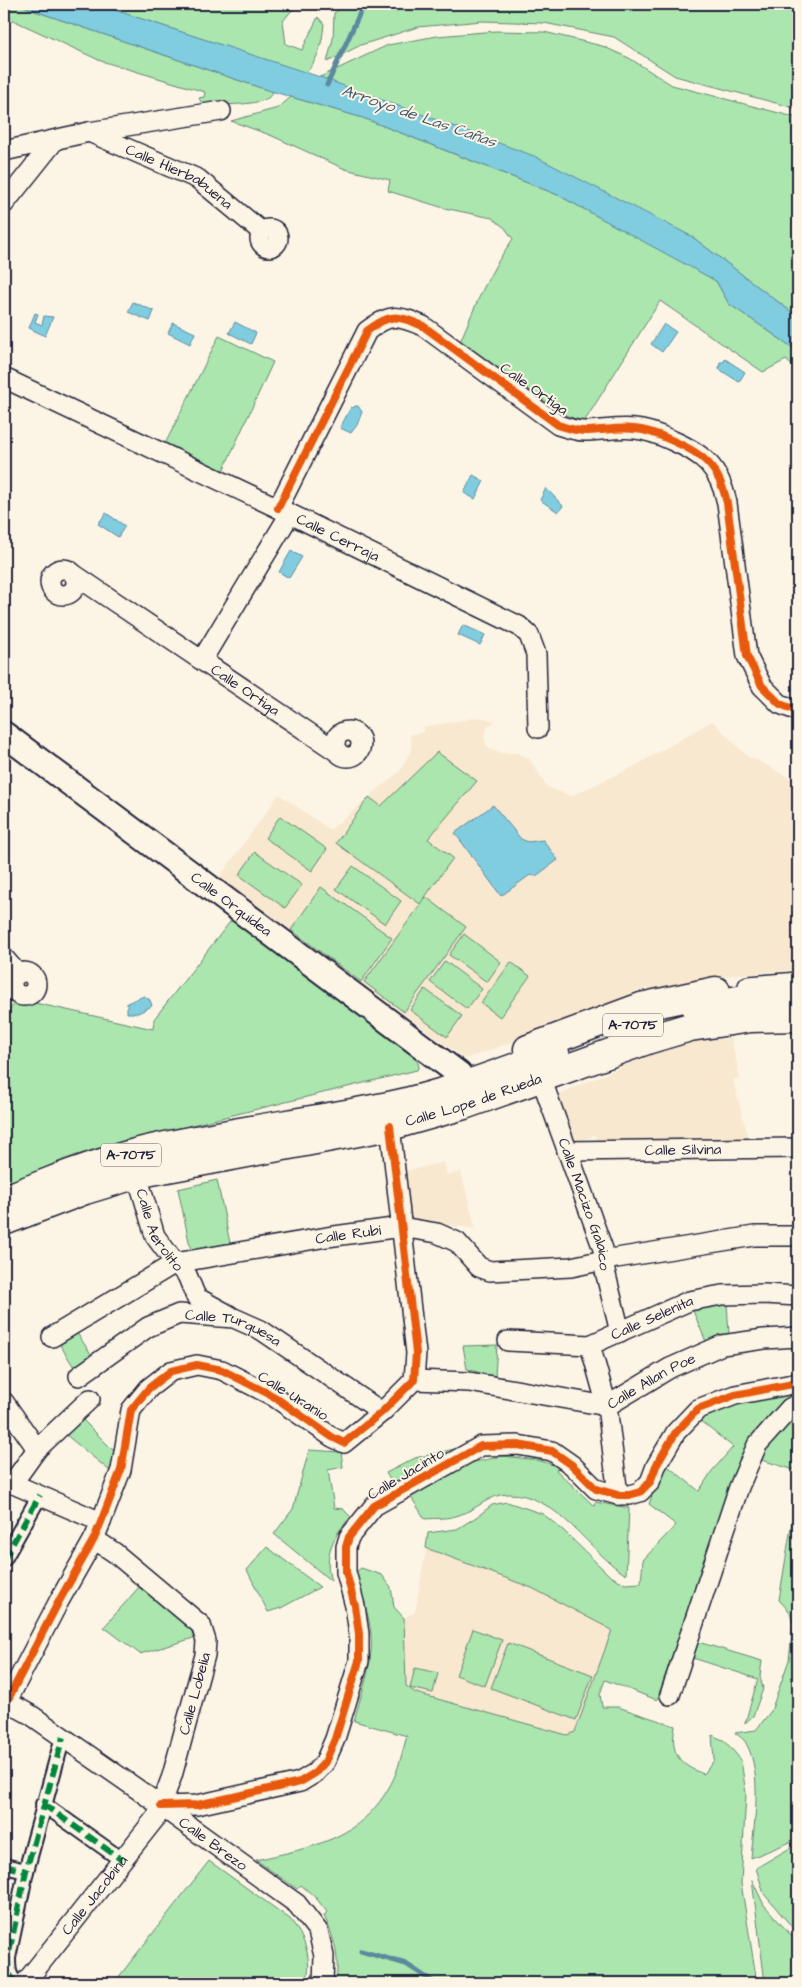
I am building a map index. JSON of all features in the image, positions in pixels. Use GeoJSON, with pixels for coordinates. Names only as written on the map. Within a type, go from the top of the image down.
{"type":"FeatureCollection","features":[{"type":"Feature","properties":{"kind":"main road","name":"Calle Lope de Rueda"},"geometry":{"type":"LineString","coordinates":[[4,1200],[57,1178],[137,1153],[200,1139],[390,1106],[467,1078],[641,1007],[688,996],[748,986]]}},
{"type":"Feature","properties":{"kind":"main road","name":"Calle Lope de Rueda"},"geometry":{"type":"LineString","coordinates":[[467,1078],[642,1022],[689,1010],[750,998],[798,998]]}},
{"type":"Feature","properties":{"kind":"main road","name":"Calle Lope de Rueda"},"geometry":{"type":"LineString","coordinates":[[4,1221],[85,1190],[137,1174],[390,1126],[464,1106],[650,1039],[690,1027],[751,1018],[798,1017]]}},
{"type":"Feature","properties":{"kind":"main road"},"geometry":{"type":"LineString","coordinates":[[467,1078],[506,1091]]}},
{"type":"Feature","properties":{"kind":"street","name":"Calle Hierbabuena"},"geometry":{"type":"LineString","coordinates":[[4,151],[89,132],[222,110]]}},
{"type":"Feature","properties":{"kind":"street","name":"Calle Hierbabuena"},"geometry":{"type":"LineString","coordinates":[[89,132],[198,179],[262,232]]}},
{"type":"Feature","properties":{"kind":"street"},"geometry":{"type":"LineString","coordinates":[[4,204],[55,140]]}},
{"type":"Feature","properties":{"kind":"street","name":"Calle Ortiga"},"geometry":{"type":"LineString","coordinates":[[202,660],[284,511],[367,331],[382,319],[404,318],[424,326],[558,426],[582,431],[634,429],[657,434],[692,449],[706,461],[717,474],[724,488],[747,656],[762,686],[780,704],[798,711]]}},
{"type":"Feature","properties":{"kind":"street","name":"Calle Cerraja"},"geometry":{"type":"LineString","coordinates":[[4,378],[284,511],[519,626],[529,635],[536,654],[538,728]]}},
{"type":"Feature","properties":{"kind":"street","name":"Calle Ortiga"},"geometry":{"type":"LineString","coordinates":[[72,573],[339,753]]}},
{"type":"Feature","properties":{"kind":"street","name":"Calle Orquídea"},"geometry":{"type":"LineString","coordinates":[[4,734],[467,1078]]}},
{"type":"Feature","properties":{"kind":"street"},"geometry":{"type":"LineString","coordinates":[[4,958],[18,974]]}},
{"type":"Feature","properties":{"kind":"street","name":"Calle Lope de Rueda"},"geometry":{"type":"LineString","coordinates":[[748,986],[798,982]]}},
{"type":"Feature","properties":{"kind":"street","name":"Calle Macizo Galaico"},"geometry":{"type":"LineString","coordinates":[[541,1078],[603,1249],[620,1332]]}},
{"type":"Feature","properties":{"kind":"street"},"geometry":{"type":"LineString","coordinates":[[390,1126],[416,1353],[414,1380]]}},
{"type":"Feature","properties":{"kind":"street","name":"Calle Silvina"},"geometry":{"type":"LineString","coordinates":[[567,1151],[798,1148]]}},
{"type":"Feature","properties":{"kind":"street","name":"Calle Aerolito"},"geometry":{"type":"LineString","coordinates":[[137,1174],[155,1236],[175,1263],[187,1275],[196,1297],[234,1318]]}},
{"type":"Feature","properties":{"kind":"street","name":"Calle Rubí"},"geometry":{"type":"LineString","coordinates":[[52,1337],[175,1263],[327,1237],[401,1227],[437,1233],[457,1242],[479,1267],[490,1271],[571,1267],[754,1236],[798,1236]]}},
{"type":"Feature","properties":{"kind":"street","name":"Calle Selenita"},"geometry":{"type":"LineString","coordinates":[[508,1341],[590,1345],[689,1301],[722,1295],[764,1294],[798,1296]]}},
{"type":"Feature","properties":{"kind":"street","name":"Calle Turquesa"},"geometry":{"type":"LineString","coordinates":[[79,1376],[148,1327],[179,1314],[234,1318],[261,1330],[382,1412]]}},
{"type":"Feature","properties":{"kind":"street","name":"Calle Allan Poe"},"geometry":{"type":"LineString","coordinates":[[414,1380],[468,1382],[607,1406],[670,1368],[722,1345],[764,1339],[798,1337]]}},
{"type":"Feature","properties":{"kind":"street"},"geometry":{"type":"LineString","coordinates":[[590,1345],[607,1406],[618,1496],[629,1496],[640,1492],[650,1482],[656,1466],[676,1432],[698,1409],[735,1395],[798,1383]]}},
{"type":"Feature","properties":{"kind":"street","name":"Calle Uranio"},"geometry":{"type":"LineString","coordinates":[[4,1703],[102,1522],[121,1470],[131,1410],[149,1388],[171,1371],[197,1365],[222,1370],[273,1396],[344,1444],[382,1412],[414,1380]]}},
{"type":"Feature","properties":{"kind":"street"},"geometry":{"type":"LineString","coordinates":[[90,1399],[37,1449],[8,1482],[102,1522]]}},
{"type":"Feature","properties":{"kind":"street"},"geometry":{"type":"LineString","coordinates":[[4,1402],[37,1449]]}},
{"type":"Feature","properties":{"kind":"street"},"geometry":{"type":"LineString","coordinates":[[670,1695],[739,1487],[757,1445],[790,1408],[798,1404]]}},
{"type":"Feature","properties":{"kind":"street","name":"Calle Jacinto"},"geometry":{"type":"LineString","coordinates":[[161,1806],[197,1805],[300,1782],[315,1773],[325,1762],[335,1740],[358,1661],[359,1634],[355,1606],[346,1572],[346,1548],[349,1537],[374,1506],[481,1446],[518,1445],[552,1451],[572,1465],[596,1489],[618,1496]]}},
{"type":"Feature","properties":{"kind":"street"},"geometry":{"type":"LineString","coordinates":[[4,1559],[40,1495]]}},
{"type":"Feature","properties":{"kind":"street","name":"Calle Lobelia"},"geometry":{"type":"LineString","coordinates":[[94,1539],[115,1553],[201,1625],[205,1633],[205,1655],[172,1776],[161,1806]]}},
{"type":"Feature","properties":{"kind":"street","name":"Calle Brezo"},"geometry":{"type":"LineString","coordinates":[[4,1703],[31,1715],[297,1904],[318,1931],[324,1956],[323,1983]]}},
{"type":"Feature","properties":{"kind":"street"},"geometry":{"type":"LineString","coordinates":[[18,1983],[12,1980],[8,1970],[8,1958],[26,1871],[63,1737]]}},
{"type":"Feature","properties":{"kind":"street"},"geometry":{"type":"LineString","coordinates":[[43,1804],[122,1860]]}},
{"type":"Feature","properties":{"kind":"street","name":"Calle Jacobina"},"geometry":{"type":"LineString","coordinates":[[25,1983],[157,1816],[161,1806]]}},
{"type":"Feature","properties":{"kind":"street"},"geometry":{"type":"LineString","coordinates":[[4,1866],[26,1871]]}},
{"type":"Feature","properties":{"kind":"shaded area"},"geometry":{"type":"Polygon","coordinates":[[[480,717],[496,721],[488,727],[484,736],[486,744],[490,749],[500,753],[516,753],[529,758],[547,787],[571,796],[635,766],[712,721],[748,757],[798,783],[798,970],[739,974],[651,991],[647,988],[639,990],[630,993],[628,999],[620,1003],[465,1059],[219,878],[279,794],[330,830],[401,770],[412,748],[410,735],[424,732],[423,727],[480,717]]]}},
{"type":"Feature","properties":{"kind":"shaded area"},"geometry":{"type":"Polygon","coordinates":[[[720,1036],[722,1040],[731,1037],[740,1078],[733,1080],[749,1141],[621,1142],[620,1140],[611,1143],[609,1139],[598,1143],[595,1135],[572,1144],[554,1096],[652,1054],[698,1040],[720,1036]]]}},
{"type":"Feature","properties":{"kind":"shaded area"},"geometry":{"type":"Polygon","coordinates":[[[444,1162],[447,1175],[461,1172],[476,1229],[408,1219],[405,1171],[444,1162]]]}},
{"type":"Feature","properties":{"kind":"shaded area"},"geometry":{"type":"Polygon","coordinates":[[[426,1548],[532,1588],[612,1630],[575,1732],[567,1735],[416,1693],[406,1686],[404,1618],[415,1612],[426,1548]]]}},
{"type":"Feature","properties":{"kind":"green space"},"geometry":{"type":"Polygon","coordinates":[[[4,4],[20,4],[35,11],[273,92],[262,101],[217,105],[202,104],[199,98],[204,97],[205,92],[101,61],[4,16],[4,4]]]}},
{"type":"Feature","properties":{"kind":"green space"},"geometry":{"type":"Polygon","coordinates":[[[96,4],[297,4],[283,21],[286,44],[302,50],[318,17],[324,24],[319,50],[314,62],[306,73],[96,4]]]}},
{"type":"Feature","properties":{"kind":"green space"},"geometry":{"type":"Polygon","coordinates":[[[347,4],[798,4],[798,109],[675,76],[614,37],[544,23],[482,21],[418,27],[361,45],[327,62],[333,39],[334,13],[347,4]]]}},
{"type":"Feature","properties":{"kind":"green space"},"geometry":{"type":"Polygon","coordinates":[[[496,31],[544,32],[602,46],[629,58],[672,85],[798,118],[798,317],[691,236],[320,77],[388,45],[437,36],[496,31]]]}},
{"type":"Feature","properties":{"kind":"green space"},"geometry":{"type":"Polygon","coordinates":[[[291,97],[363,118],[558,195],[698,270],[716,281],[729,304],[792,347],[798,355],[798,371],[786,360],[763,372],[660,301],[584,422],[565,415],[460,342],[489,277],[513,239],[505,228],[492,218],[444,208],[388,191],[390,180],[345,169],[270,135],[231,121],[278,108],[291,97]]]}},
{"type":"Feature","properties":{"kind":"green space"},"geometry":{"type":"Polygon","coordinates":[[[219,336],[273,362],[222,473],[165,444],[219,336]]]}},
{"type":"Feature","properties":{"kind":"green space"},"geometry":{"type":"Polygon","coordinates":[[[437,752],[477,781],[428,839],[453,858],[420,904],[336,843],[369,797],[381,806],[437,752]]]}},
{"type":"Feature","properties":{"kind":"green space"},"geometry":{"type":"Polygon","coordinates":[[[280,816],[327,849],[312,871],[265,838],[280,816]]]}},
{"type":"Feature","properties":{"kind":"green space"},"geometry":{"type":"Polygon","coordinates":[[[255,852],[302,885],[285,908],[239,875],[255,852]]]}},
{"type":"Feature","properties":{"kind":"green space"},"geometry":{"type":"Polygon","coordinates":[[[353,866],[401,901],[385,924],[336,889],[353,866]]]}},
{"type":"Feature","properties":{"kind":"green space"},"geometry":{"type":"Polygon","coordinates":[[[321,887],[392,938],[361,982],[291,930],[321,887]]]}},
{"type":"Feature","properties":{"kind":"green space"},"geometry":{"type":"Polygon","coordinates":[[[426,897],[466,927],[404,1012],[364,982],[426,897]]]}},
{"type":"Feature","properties":{"kind":"green space"},"geometry":{"type":"Polygon","coordinates":[[[233,918],[336,998],[415,1055],[419,1066],[417,1070],[106,1146],[65,1159],[4,1185],[4,1014],[15,1004],[25,1006],[35,1003],[153,1029],[154,1019],[233,918]]]}},
{"type":"Feature","properties":{"kind":"green space"},"geometry":{"type":"Polygon","coordinates":[[[464,934],[501,962],[487,982],[449,955],[464,934]]]}},
{"type":"Feature","properties":{"kind":"green space"},"geometry":{"type":"Polygon","coordinates":[[[445,961],[482,989],[467,1009],[430,982],[445,961]]]}},
{"type":"Feature","properties":{"kind":"green space"},"geometry":{"type":"Polygon","coordinates":[[[511,962],[530,976],[500,1017],[481,1003],[511,962]]]}},
{"type":"Feature","properties":{"kind":"green space"},"geometry":{"type":"Polygon","coordinates":[[[425,989],[462,1016],[447,1037],[410,1010],[425,989]]]}},
{"type":"Feature","properties":{"kind":"green space"},"geometry":{"type":"Polygon","coordinates":[[[217,1180],[230,1243],[191,1251],[178,1189],[217,1180]]]}},
{"type":"Feature","properties":{"kind":"green space"},"geometry":{"type":"Polygon","coordinates":[[[727,1303],[729,1334],[707,1344],[693,1311],[727,1303]]]}},
{"type":"Feature","properties":{"kind":"green space"},"geometry":{"type":"Polygon","coordinates":[[[77,1333],[95,1360],[77,1372],[60,1345],[77,1333]]]}},
{"type":"Feature","properties":{"kind":"green space"},"geometry":{"type":"Polygon","coordinates":[[[497,1345],[495,1377],[467,1369],[463,1346],[497,1345]]]}},
{"type":"Feature","properties":{"kind":"green space"},"geometry":{"type":"Polygon","coordinates":[[[798,1391],[798,1396],[726,1497],[657,1700],[605,1680],[600,1694],[602,1707],[618,1707],[675,1726],[675,1750],[682,1762],[695,1770],[704,1774],[714,1760],[712,1735],[725,1741],[741,1760],[746,1794],[741,1883],[757,1983],[335,1983],[337,1957],[331,1932],[324,1916],[327,1912],[316,1898],[301,1885],[297,1889],[256,1860],[315,1845],[350,1829],[365,1818],[379,1803],[394,1778],[407,1736],[354,1721],[371,1652],[371,1632],[367,1612],[355,1573],[361,1568],[382,1575],[391,1587],[394,1607],[404,1618],[406,1686],[416,1693],[567,1735],[575,1732],[612,1630],[532,1588],[426,1548],[428,1533],[457,1529],[492,1505],[507,1502],[543,1514],[564,1531],[609,1575],[625,1584],[641,1583],[643,1560],[676,1525],[649,1504],[664,1463],[699,1491],[712,1471],[733,1447],[699,1420],[744,1401],[798,1391]]]}},
{"type":"Feature","properties":{"kind":"green space"},"geometry":{"type":"Polygon","coordinates":[[[798,1414],[798,1471],[758,1459],[776,1434],[798,1414]]]}},
{"type":"Feature","properties":{"kind":"green space"},"geometry":{"type":"Polygon","coordinates":[[[80,1417],[115,1452],[110,1471],[65,1434],[80,1417]]]}},
{"type":"Feature","properties":{"kind":"green space"},"geometry":{"type":"Polygon","coordinates":[[[463,1447],[394,1487],[386,1473],[415,1458],[463,1447]]]}},
{"type":"Feature","properties":{"kind":"green space"},"geometry":{"type":"Polygon","coordinates":[[[309,1450],[341,1452],[343,1467],[328,1470],[334,1508],[343,1509],[351,1517],[339,1531],[331,1546],[328,1563],[331,1581],[274,1534],[293,1509],[309,1450]]]}},
{"type":"Feature","properties":{"kind":"green space"},"geometry":{"type":"Polygon","coordinates":[[[503,1456],[538,1460],[559,1467],[556,1470],[594,1506],[595,1502],[629,1508],[626,1575],[612,1565],[557,1513],[542,1503],[526,1496],[501,1495],[489,1499],[465,1513],[447,1518],[425,1519],[411,1497],[470,1463],[503,1456]]]}},
{"type":"Feature","properties":{"kind":"green space"},"geometry":{"type":"Polygon","coordinates":[[[798,1484],[798,1839],[751,1858],[756,1784],[751,1755],[746,1743],[735,1733],[756,1730],[771,1711],[789,1660],[793,1625],[790,1612],[779,1600],[798,1484]]]}},
{"type":"Feature","properties":{"kind":"green space"},"geometry":{"type":"Polygon","coordinates":[[[267,1547],[320,1587],[281,1608],[268,1612],[247,1570],[267,1547]]]}},
{"type":"Feature","properties":{"kind":"green space"},"geometry":{"type":"Polygon","coordinates":[[[139,1587],[189,1627],[197,1637],[140,1654],[104,1627],[139,1587]]]}},
{"type":"Feature","properties":{"kind":"green space"},"geometry":{"type":"Polygon","coordinates":[[[473,1629],[502,1640],[485,1686],[456,1675],[473,1629]]]}},
{"type":"Feature","properties":{"kind":"green space"},"geometry":{"type":"Polygon","coordinates":[[[698,1642],[762,1661],[760,1676],[763,1689],[753,1716],[745,1723],[758,1679],[693,1658],[698,1642]]]}},
{"type":"Feature","properties":{"kind":"green space"},"geometry":{"type":"Polygon","coordinates":[[[508,1643],[593,1675],[576,1720],[491,1688],[508,1643]]]}},
{"type":"Feature","properties":{"kind":"green space"},"geometry":{"type":"Polygon","coordinates":[[[415,1668],[438,1673],[433,1693],[410,1688],[415,1668]]]}},
{"type":"Feature","properties":{"kind":"green space"},"geometry":{"type":"Polygon","coordinates":[[[798,1846],[798,1934],[764,1894],[756,1868],[790,1848],[798,1846]]]}},
{"type":"Feature","properties":{"kind":"green space"},"geometry":{"type":"Polygon","coordinates":[[[209,1861],[290,1919],[304,1941],[308,1957],[309,1966],[306,1983],[114,1983],[209,1861]]]}},
{"type":"Feature","properties":{"kind":"green space"},"geometry":{"type":"Polygon","coordinates":[[[752,1880],[764,1905],[798,1943],[798,1983],[765,1983],[752,1880]]]}},
{"type":"Feature","properties":{"kind":"water","name":"Arroyo de Las Cañas"},"geometry":{"type":"Polygon","coordinates":[[[20,4],[96,4],[320,77],[534,156],[691,236],[798,317],[798,355],[792,347],[729,304],[716,281],[558,195],[363,118],[264,89],[35,11],[20,4]]]}},
{"type":"Feature","properties":{"kind":"water"},"geometry":{"type":"Polygon","coordinates":[[[133,302],[154,311],[150,321],[128,312],[133,302]]]}},
{"type":"Feature","properties":{"kind":"water"},"geometry":{"type":"Polygon","coordinates":[[[35,313],[38,314],[35,322],[42,325],[44,316],[53,317],[45,336],[29,328],[35,313]]]}},
{"type":"Feature","properties":{"kind":"water"},"geometry":{"type":"Polygon","coordinates":[[[235,322],[256,333],[251,344],[229,333],[235,322]]]}},
{"type":"Feature","properties":{"kind":"water"},"geometry":{"type":"Polygon","coordinates":[[[173,323],[195,333],[190,344],[168,333],[173,323]]]}},
{"type":"Feature","properties":{"kind":"water"},"geometry":{"type":"Polygon","coordinates":[[[664,324],[676,332],[662,352],[651,344],[664,324]]]}},
{"type":"Feature","properties":{"kind":"water"},"geometry":{"type":"Polygon","coordinates":[[[725,359],[745,372],[739,382],[719,369],[720,362],[724,362],[725,359]]]}},
{"type":"Feature","properties":{"kind":"water"},"geometry":{"type":"Polygon","coordinates":[[[358,406],[362,412],[357,425],[351,433],[340,428],[351,407],[358,406]]]}},
{"type":"Feature","properties":{"kind":"water"},"geometry":{"type":"Polygon","coordinates":[[[473,475],[484,481],[475,499],[464,493],[473,475]]]}},
{"type":"Feature","properties":{"kind":"water"},"geometry":{"type":"Polygon","coordinates":[[[546,488],[563,506],[558,512],[540,500],[546,488]]]}},
{"type":"Feature","properties":{"kind":"water"},"geometry":{"type":"Polygon","coordinates":[[[106,513],[125,526],[118,537],[98,524],[106,513]]]}},
{"type":"Feature","properties":{"kind":"water"},"geometry":{"type":"Polygon","coordinates":[[[291,551],[302,557],[289,578],[279,572],[291,551]]]}},
{"type":"Feature","properties":{"kind":"water"},"geometry":{"type":"Polygon","coordinates":[[[463,625],[485,635],[480,645],[458,635],[463,625]]]}},
{"type":"Feature","properties":{"kind":"water"},"geometry":{"type":"Polygon","coordinates":[[[493,805],[521,839],[528,842],[543,840],[558,860],[536,876],[530,875],[501,896],[455,833],[493,805]]]}},
{"type":"Feature","properties":{"kind":"water"},"geometry":{"type":"Polygon","coordinates":[[[144,996],[150,1000],[152,1006],[138,1013],[127,1013],[127,1003],[144,996]]]}},
{"type":"Feature","properties":{"kind":"waterway"},"geometry":{"type":"LineString","coordinates":[[327,85],[364,4]]}},
{"type":"Feature","properties":{"kind":"waterway"},"geometry":{"type":"LineString","coordinates":[[361,1951],[406,1964],[435,1983]]}},
{"type":"Feature","properties":{"kind":"marked path"},"geometry":{"type":"LineString","coordinates":[[4,1559],[40,1495]]}},
{"type":"Feature","properties":{"kind":"marked path"},"geometry":{"type":"LineString","coordinates":[[18,1983],[10,1976],[8,1958],[26,1871],[63,1737]]}},
{"type":"Feature","properties":{"kind":"marked path"},"geometry":{"type":"LineString","coordinates":[[43,1804],[122,1860]]}},
{"type":"Feature","properties":{"kind":"marked path"},"geometry":{"type":"LineString","coordinates":[[4,1866],[26,1871]]}},
{"type":"Feature","properties":{"kind":"cycle path"},"geometry":{"type":"LineString","coordinates":[[278,508],[367,331],[388,319],[400,318],[414,322],[423,326],[558,425],[581,431],[629,429],[649,432],[683,445],[708,463],[720,480],[727,503],[747,656],[762,686],[780,704],[798,711]]}},
{"type":"Feature","properties":{"kind":"cycle path"},"geometry":{"type":"LineString","coordinates":[[4,1707],[59,1601],[94,1539],[121,1470],[131,1410],[149,1388],[171,1371],[197,1365],[222,1370],[273,1396],[332,1437],[344,1443],[382,1412],[414,1380],[416,1353],[390,1126]]}},
{"type":"Feature","properties":{"kind":"cycle path"},"geometry":{"type":"LineString","coordinates":[[161,1806],[197,1805],[300,1782],[315,1773],[325,1762],[335,1739],[359,1661],[359,1634],[355,1606],[346,1572],[346,1547],[349,1537],[374,1506],[481,1446],[518,1445],[552,1451],[572,1465],[596,1489],[618,1495],[640,1492],[650,1482],[656,1466],[676,1432],[698,1409],[735,1395],[798,1383]]}}]}
